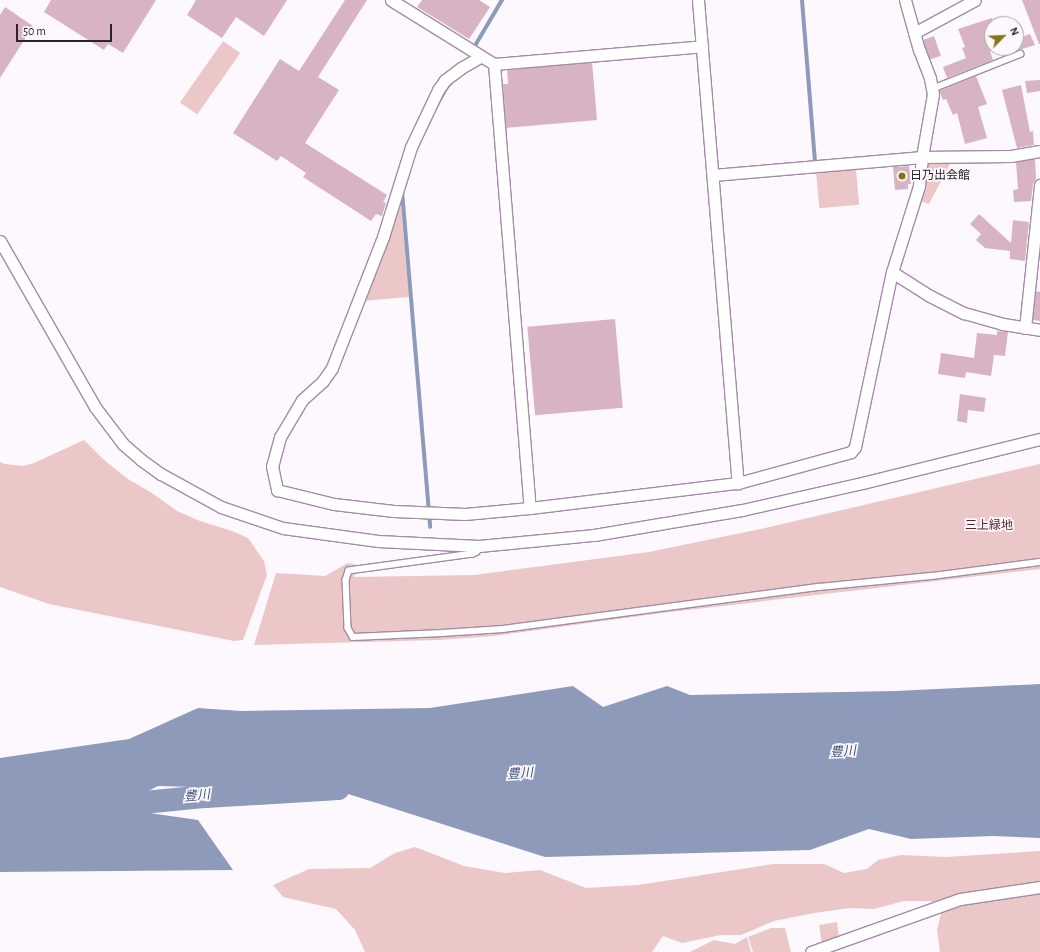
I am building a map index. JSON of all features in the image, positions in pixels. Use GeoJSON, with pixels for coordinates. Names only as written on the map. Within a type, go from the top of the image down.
{"type":"FeatureCollection","features":[{"type":"Feature","properties":{"kind":"street"},"geometry":{"type":"LineString","coordinates":[[391,0],[405,4],[480,57],[494,64],[702,46]]}},
{"type":"Feature","properties":{"kind":"street"},"geometry":{"type":"LineString","coordinates":[[698,0],[738,483]]}},
{"type":"Feature","properties":{"kind":"street"},"geometry":{"type":"LineString","coordinates":[[480,57],[453,73],[438,90],[411,147],[383,237],[332,368],[324,380],[302,400],[280,437],[272,466],[277,490],[334,504],[394,511],[466,514],[530,508],[738,483],[851,452],[855,447],[892,272],[919,186],[922,157],[930,113],[932,89],[930,78],[914,33],[905,0]]}},
{"type":"Feature","properties":{"kind":"street"},"geometry":{"type":"LineString","coordinates":[[914,33],[975,0]]}},
{"type":"Feature","properties":{"kind":"street"},"geometry":{"type":"LineString","coordinates":[[494,64],[530,508]]}},
{"type":"Feature","properties":{"kind":"street"},"geometry":{"type":"LineString","coordinates":[[713,175],[922,157],[1011,156],[1040,151]]}},
{"type":"Feature","properties":{"kind":"street"},"geometry":{"type":"LineString","coordinates":[[1025,328],[1040,185]]}},
{"type":"Feature","properties":{"kind":"street"},"geometry":{"type":"LineString","coordinates":[[0,241],[95,407],[123,444],[161,474],[220,507],[251,519],[284,528],[378,541],[479,546],[594,535],[742,510],[866,482],[1040,439]]}},
{"type":"Feature","properties":{"kind":"street"},"geometry":{"type":"LineString","coordinates":[[892,272],[930,296],[964,313],[1003,324],[1040,330]]}},
{"type":"Feature","properties":{"kind":"street"},"geometry":{"type":"LineString","coordinates":[[811,952],[960,899],[1040,887]]}},
{"type":"Feature","properties":{"kind":"lane"},"geometry":{"type":"LineString","coordinates":[[932,89],[1015,56]]}},
{"type":"Feature","properties":{"kind":"lane"},"geometry":{"type":"LineString","coordinates":[[479,546],[473,554],[349,571],[346,580],[348,628],[353,637],[503,629],[819,587],[932,576],[1040,562]]}},
{"type":"Feature","properties":{"kind":"green space"},"geometry":{"type":"Polygon","coordinates":[[[223,41],[240,53],[197,114],[180,102],[223,41]]]}},
{"type":"Feature","properties":{"kind":"green space"},"geometry":{"type":"Polygon","coordinates":[[[925,162],[951,162],[929,204],[918,200],[925,162]]]}},
{"type":"Feature","properties":{"kind":"green space"},"geometry":{"type":"Polygon","coordinates":[[[856,169],[859,205],[819,208],[816,172],[856,169]]]}},
{"type":"Feature","properties":{"kind":"green space"},"geometry":{"type":"Polygon","coordinates":[[[400,193],[409,297],[363,301],[400,193]]]}},
{"type":"Feature","properties":{"kind":"green space"},"geometry":{"type":"Polygon","coordinates":[[[84,440],[104,460],[128,479],[152,493],[177,511],[248,538],[264,561],[267,575],[243,640],[234,641],[49,604],[0,587],[0,462],[23,466],[34,463],[84,440]]]}},
{"type":"Feature","properties":{"kind":"green space","name":"三上緑地"},"geometry":{"type":"Polygon","coordinates":[[[1040,464],[1040,569],[662,613],[494,636],[438,640],[254,645],[276,573],[325,576],[348,563],[357,565],[354,577],[474,575],[649,552],[765,528],[1040,464]]]}},
{"type":"Feature","properties":{"kind":"green space"},"geometry":{"type":"Polygon","coordinates":[[[415,847],[464,866],[505,873],[540,870],[586,888],[638,885],[773,864],[824,864],[844,873],[867,869],[878,860],[901,855],[946,857],[1040,851],[1040,952],[940,952],[937,930],[941,914],[931,901],[904,901],[874,909],[850,908],[774,921],[741,935],[721,935],[682,943],[663,936],[652,952],[365,952],[355,930],[336,909],[283,897],[273,885],[309,869],[370,868],[395,853],[415,847]]]}},
{"type":"Feature","properties":{"kind":"green space"},"geometry":{"type":"Polygon","coordinates":[[[837,922],[839,938],[822,943],[819,925],[837,922]]]}},
{"type":"Feature","properties":{"kind":"green space"},"geometry":{"type":"Polygon","coordinates":[[[771,928],[785,928],[791,952],[753,952],[748,937],[771,928]]]}},
{"type":"Feature","properties":{"kind":"green space"},"geometry":{"type":"Polygon","coordinates":[[[747,937],[751,952],[690,952],[714,940],[735,944],[747,937]]]}},
{"type":"Feature","properties":{"kind":"water"},"geometry":{"type":"Polygon","coordinates":[[[1040,684],[1040,838],[993,836],[911,839],[869,829],[810,850],[545,857],[339,791],[158,786],[115,808],[198,820],[233,870],[0,872],[0,758],[129,739],[198,708],[241,711],[430,708],[573,686],[603,707],[667,686],[690,695],[896,691],[1040,684]]]}},
{"type":"Feature","properties":{"kind":"building"},"geometry":{"type":"Polygon","coordinates":[[[51,0],[156,0],[123,53],[108,44],[104,50],[44,12],[51,0]]]}},
{"type":"Feature","properties":{"kind":"building"},"geometry":{"type":"Polygon","coordinates":[[[196,0],[287,0],[264,36],[236,17],[222,38],[187,15],[196,0]]]}},
{"type":"Feature","properties":{"kind":"building"},"geometry":{"type":"Polygon","coordinates":[[[345,0],[367,0],[318,77],[339,90],[305,143],[387,195],[383,202],[386,203],[382,216],[376,214],[371,221],[303,177],[306,173],[281,156],[277,161],[233,133],[280,59],[299,71],[345,0]]]}},
{"type":"Feature","properties":{"kind":"building"},"geometry":{"type":"Polygon","coordinates":[[[422,0],[479,0],[490,7],[469,39],[417,7],[422,0]]]}},
{"type":"Feature","properties":{"kind":"building"},"geometry":{"type":"Polygon","coordinates":[[[1022,0],[1040,0],[1040,44],[1039,44],[1022,0]]]}},
{"type":"Feature","properties":{"kind":"building"},"geometry":{"type":"Polygon","coordinates":[[[5,7],[33,26],[0,78],[0,15],[5,7]]]}},
{"type":"Feature","properties":{"kind":"building"},"geometry":{"type":"Polygon","coordinates":[[[984,21],[984,56],[992,56],[993,60],[947,78],[943,67],[966,58],[962,48],[965,47],[958,29],[984,21]]]}},
{"type":"Feature","properties":{"kind":"building"},"geometry":{"type":"Polygon","coordinates":[[[1030,34],[1035,45],[1024,48],[1024,36],[1030,34]]]}},
{"type":"Feature","properties":{"kind":"building"},"geometry":{"type":"Polygon","coordinates":[[[934,36],[941,56],[929,60],[923,40],[934,36]]]}},
{"type":"Feature","properties":{"kind":"building"},"geometry":{"type":"Polygon","coordinates":[[[592,62],[597,120],[506,128],[503,84],[508,84],[507,70],[592,62]]]}},
{"type":"Feature","properties":{"kind":"building"},"geometry":{"type":"Polygon","coordinates":[[[976,76],[987,104],[978,107],[987,138],[965,144],[957,113],[953,115],[946,99],[943,100],[939,91],[976,76]]]}},
{"type":"Feature","properties":{"kind":"building"},"geometry":{"type":"Polygon","coordinates":[[[1040,80],[1040,91],[1027,93],[1025,81],[1040,80]]]}},
{"type":"Feature","properties":{"kind":"building"},"geometry":{"type":"Polygon","coordinates":[[[1021,85],[1030,132],[1033,131],[1034,145],[1017,148],[1002,90],[1021,85]]]}},
{"type":"Feature","properties":{"kind":"building"},"geometry":{"type":"Polygon","coordinates":[[[1035,159],[1036,179],[1033,184],[1031,201],[1014,202],[1013,190],[1018,189],[1016,162],[1035,159]]]}},
{"type":"Feature","properties":{"kind":"building","name":"日乃出会館"},"geometry":{"type":"Polygon","coordinates":[[[909,166],[911,184],[908,184],[908,189],[895,190],[893,167],[909,166]]]}},
{"type":"Feature","properties":{"kind":"building"},"geometry":{"type":"Polygon","coordinates":[[[979,214],[1011,243],[1013,220],[1029,222],[1025,261],[1010,259],[1010,251],[985,248],[976,240],[981,234],[970,224],[979,214]]]}},
{"type":"Feature","properties":{"kind":"building"},"geometry":{"type":"Polygon","coordinates":[[[1036,291],[1040,292],[1040,321],[1033,320],[1036,291]]]}},
{"type":"Feature","properties":{"kind":"building"},"geometry":{"type":"Polygon","coordinates":[[[615,319],[623,408],[535,415],[527,327],[615,319]]]}},
{"type":"Feature","properties":{"kind":"building"},"geometry":{"type":"Polygon","coordinates":[[[997,331],[1008,332],[1005,356],[994,355],[991,376],[966,372],[965,378],[938,374],[941,353],[974,358],[977,333],[997,335],[997,331]]]}},
{"type":"Feature","properties":{"kind":"building"},"geometry":{"type":"Polygon","coordinates":[[[960,394],[986,398],[984,412],[968,410],[967,423],[957,421],[960,394]]]}},
{"type":"Feature","properties":{"kind":"waterway"},"geometry":{"type":"LineString","coordinates":[[473,49],[502,0]]}},
{"type":"Feature","properties":{"kind":"waterway"},"geometry":{"type":"LineString","coordinates":[[802,0],[815,161]]}},
{"type":"Feature","properties":{"kind":"waterway"},"geometry":{"type":"LineString","coordinates":[[433,112],[447,87],[454,79]]}},
{"type":"Feature","properties":{"kind":"waterway"},"geometry":{"type":"LineString","coordinates":[[402,191],[430,527]]}},
{"type":"Feature","properties":{"kind":"waterway","name":"豊川"},"geometry":{"type":"LineString","coordinates":[[92,807],[205,796],[338,788]]}},
{"type":"Feature","properties":{"kind":"place","name":"日乃出会館"},"geometry":{"type":"Point","coordinates":[902,176]}}]}
